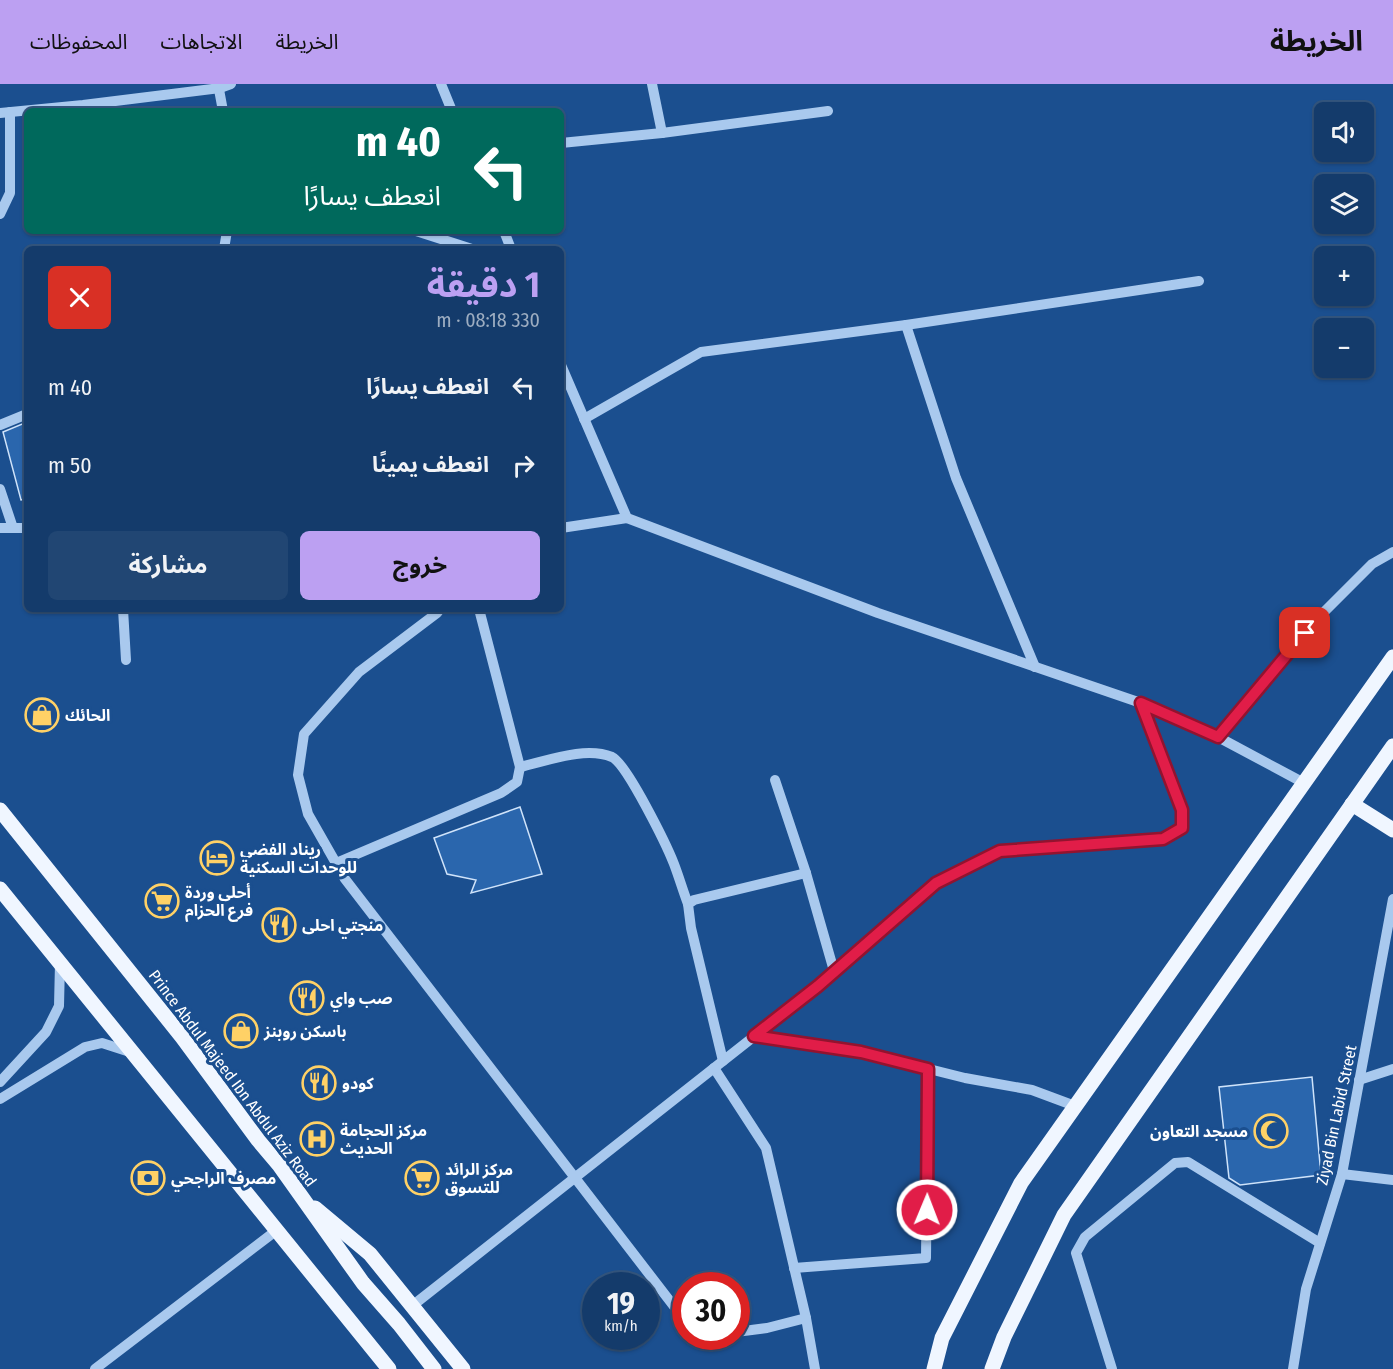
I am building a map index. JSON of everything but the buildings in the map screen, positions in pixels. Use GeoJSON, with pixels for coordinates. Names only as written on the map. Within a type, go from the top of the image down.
{"type":"FeatureCollection","features":[{"type":"Feature","properties":{"kind":"main road"},"geometry":{"type":"LineString","coordinates":[[934,1369],[942,1338],[1021,1183],[1393,657]]}},
{"type":"Feature","properties":{"kind":"main road"},"geometry":{"type":"LineString","coordinates":[[992,1369],[1004,1337],[1064,1215],[1393,746]]}},
{"type":"Feature","properties":{"kind":"main road"},"geometry":{"type":"LineString","coordinates":[[1352,804],[1393,830]]}},
{"type":"Feature","properties":{"kind":"main road","name":"Prince Abdul Majeed Ibn Abdul Aziz Road"},"geometry":{"type":"LineString","coordinates":[[0,810],[182,1037],[363,1283],[434,1369]]}},
{"type":"Feature","properties":{"kind":"main road"},"geometry":{"type":"LineString","coordinates":[[0,889],[389,1369]]}},
{"type":"Feature","properties":{"kind":"main road"},"geometry":{"type":"LineString","coordinates":[[299,1195],[370,1254],[463,1369]]}},
{"type":"Feature","properties":{"kind":"street"},"geometry":{"type":"LineString","coordinates":[[50,108],[231,84]]}},
{"type":"Feature","properties":{"kind":"street"},"geometry":{"type":"LineString","coordinates":[[441,84],[451,108]]}},
{"type":"Feature","properties":{"kind":"street"},"geometry":{"type":"LineString","coordinates":[[652,84],[663,133]]}},
{"type":"Feature","properties":{"kind":"street"},"geometry":{"type":"LineString","coordinates":[[219,86],[223,108]]}},
{"type":"Feature","properties":{"kind":"street"},"geometry":{"type":"LineString","coordinates":[[0,214],[10,193],[5,112],[24,110]]}},
{"type":"Feature","properties":{"kind":"street"},"geometry":{"type":"LineString","coordinates":[[564,143],[663,133],[828,111]]}},
{"type":"Feature","properties":{"kind":"street"},"geometry":{"type":"LineString","coordinates":[[425,234],[463,246]]}},
{"type":"Feature","properties":{"kind":"street"},"geometry":{"type":"LineString","coordinates":[[584,419],[701,352],[906,325],[1199,281]]}},
{"type":"Feature","properties":{"kind":"street"},"geometry":{"type":"LineString","coordinates":[[906,325],[956,478],[1035,667]]}},
{"type":"Feature","properties":{"kind":"street"},"geometry":{"type":"LineString","coordinates":[[564,372],[627,518]]}},
{"type":"Feature","properties":{"kind":"street"},"geometry":{"type":"LineString","coordinates":[[0,425],[24,415]]}},
{"type":"Feature","properties":{"kind":"street"},"geometry":{"type":"LineString","coordinates":[[0,489],[13,528]]}},
{"type":"Feature","properties":{"kind":"street"},"geometry":{"type":"LineString","coordinates":[[564,528],[627,518],[878,613],[1141,703],[1218,737],[1304,783]]}},
{"type":"Feature","properties":{"kind":"street"},"geometry":{"type":"LineString","coordinates":[[0,528],[24,528]]}},
{"type":"Feature","properties":{"kind":"street"},"geometry":{"type":"LineString","coordinates":[[1218,737],[1320,616],[1372,564],[1393,552]]}},
{"type":"Feature","properties":{"kind":"street"},"geometry":{"type":"LineString","coordinates":[[123,612],[126,660]]}},
{"type":"Feature","properties":{"kind":"street"},"geometry":{"type":"LineString","coordinates":[[438,612],[359,672],[304,734],[298,775],[308,814],[345,879],[672,1304]]}},
{"type":"Feature","properties":{"kind":"street"},"geometry":{"type":"LineString","coordinates":[[336,863],[501,793],[517,782],[520,766],[480,612]]}},
{"type":"Feature","properties":{"kind":"street"},"geometry":{"type":"LineString","coordinates":[[412,1306],[754,1036],[936,883],[1000,851],[1163,839],[1182,828],[1182,810],[1141,703]]}},
{"type":"Feature","properties":{"kind":"street"},"geometry":{"type":"LineString","coordinates":[[520,766],[580,754],[601,754],[614,758],[627,773],[664,841],[688,904],[691,928],[723,1061]]}},
{"type":"Feature","properties":{"kind":"street"},"geometry":{"type":"LineString","coordinates":[[775,780],[806,873],[834,971]]}},
{"type":"Feature","properties":{"kind":"street"},"geometry":{"type":"LineString","coordinates":[[688,904],[694,900],[806,873]]}},
{"type":"Feature","properties":{"kind":"street","name":"Ziyad Bin Labid Street"},"geometry":{"type":"LineString","coordinates":[[1293,1369],[1306,1289],[1342,1174],[1393,899]]}},
{"type":"Feature","properties":{"kind":"street"},"geometry":{"type":"LineString","coordinates":[[0,1082],[46,1032],[60,1006],[60,963]]}},
{"type":"Feature","properties":{"kind":"street"},"geometry":{"type":"LineString","coordinates":[[754,1036],[861,1052],[964,1078],[1032,1090],[1075,1106]]}},
{"type":"Feature","properties":{"kind":"street"},"geometry":{"type":"LineString","coordinates":[[0,1099],[85,1047],[102,1043],[133,1054]]}},
{"type":"Feature","properties":{"kind":"street"},"geometry":{"type":"LineString","coordinates":[[714,1068],[766,1148],[806,1318],[815,1369]]}},
{"type":"Feature","properties":{"kind":"street"},"geometry":{"type":"LineString","coordinates":[[794,1268],[926,1258],[928,1069]]}},
{"type":"Feature","properties":{"kind":"street"},"geometry":{"type":"LineString","coordinates":[[1359,1080],[1393,1069]]}},
{"type":"Feature","properties":{"kind":"street"},"geometry":{"type":"LineString","coordinates":[[1112,1369],[1076,1253],[1085,1237],[1175,1163],[1188,1162],[1320,1243]]}},
{"type":"Feature","properties":{"kind":"street"},"geometry":{"type":"LineString","coordinates":[[1342,1174],[1393,1180]]}},
{"type":"Feature","properties":{"kind":"street"},"geometry":{"type":"LineString","coordinates":[[95,1369],[277,1230]]}},
{"type":"Feature","properties":{"kind":"street"},"geometry":{"type":"LineString","coordinates":[[750,1330],[806,1318]]}},
{"type":"Feature","properties":{"kind":"place","name":"الحائك"},"geometry":{"type":"Point","coordinates":[42,715]}},
{"type":"Feature","properties":{"kind":"place","name":"ريناد الفضي للوحدات السكنية"},"geometry":{"type":"Point","coordinates":[217,858]}},
{"type":"Feature","properties":{"kind":"place","name":"أحلى وردة فرع الحزام"},"geometry":{"type":"Point","coordinates":[162,901]}},
{"type":"Feature","properties":{"kind":"place","name":"منجتي احلى"},"geometry":{"type":"Point","coordinates":[279,925]}},
{"type":"Feature","properties":{"kind":"place","name":"صب واي"},"geometry":{"type":"Point","coordinates":[307,998]}},
{"type":"Feature","properties":{"kind":"place","name":"باسكن روبنز"},"geometry":{"type":"Point","coordinates":[241,1031]}},
{"type":"Feature","properties":{"kind":"place","name":"كودو"},"geometry":{"type":"Point","coordinates":[319,1083]}},
{"type":"Feature","properties":{"kind":"place","name":"مسجد التعاون"},"geometry":{"type":"Point","coordinates":[1271,1131]}},
{"type":"Feature","properties":{"kind":"place","name":"مركز الحجامة الحديث"},"geometry":{"type":"Point","coordinates":[317,1139]}},
{"type":"Feature","properties":{"kind":"place","name":"مصرف الراجحي"},"geometry":{"type":"Point","coordinates":[148,1178]}},
{"type":"Feature","properties":{"kind":"place","name":"مركز الرائد للتسوق"},"geometry":{"type":"Point","coordinates":[422,1178]}},
{"type":"Feature","properties":{"kind":"route"},"geometry":{"type":"LineString","coordinates":[[927,1210],[928,1069],[861,1052],[754,1036],[818,986],[936,883],[1000,851],[1163,839],[1182,828],[1182,810],[1141,703],[1218,737],[1305,633]]}}]}
